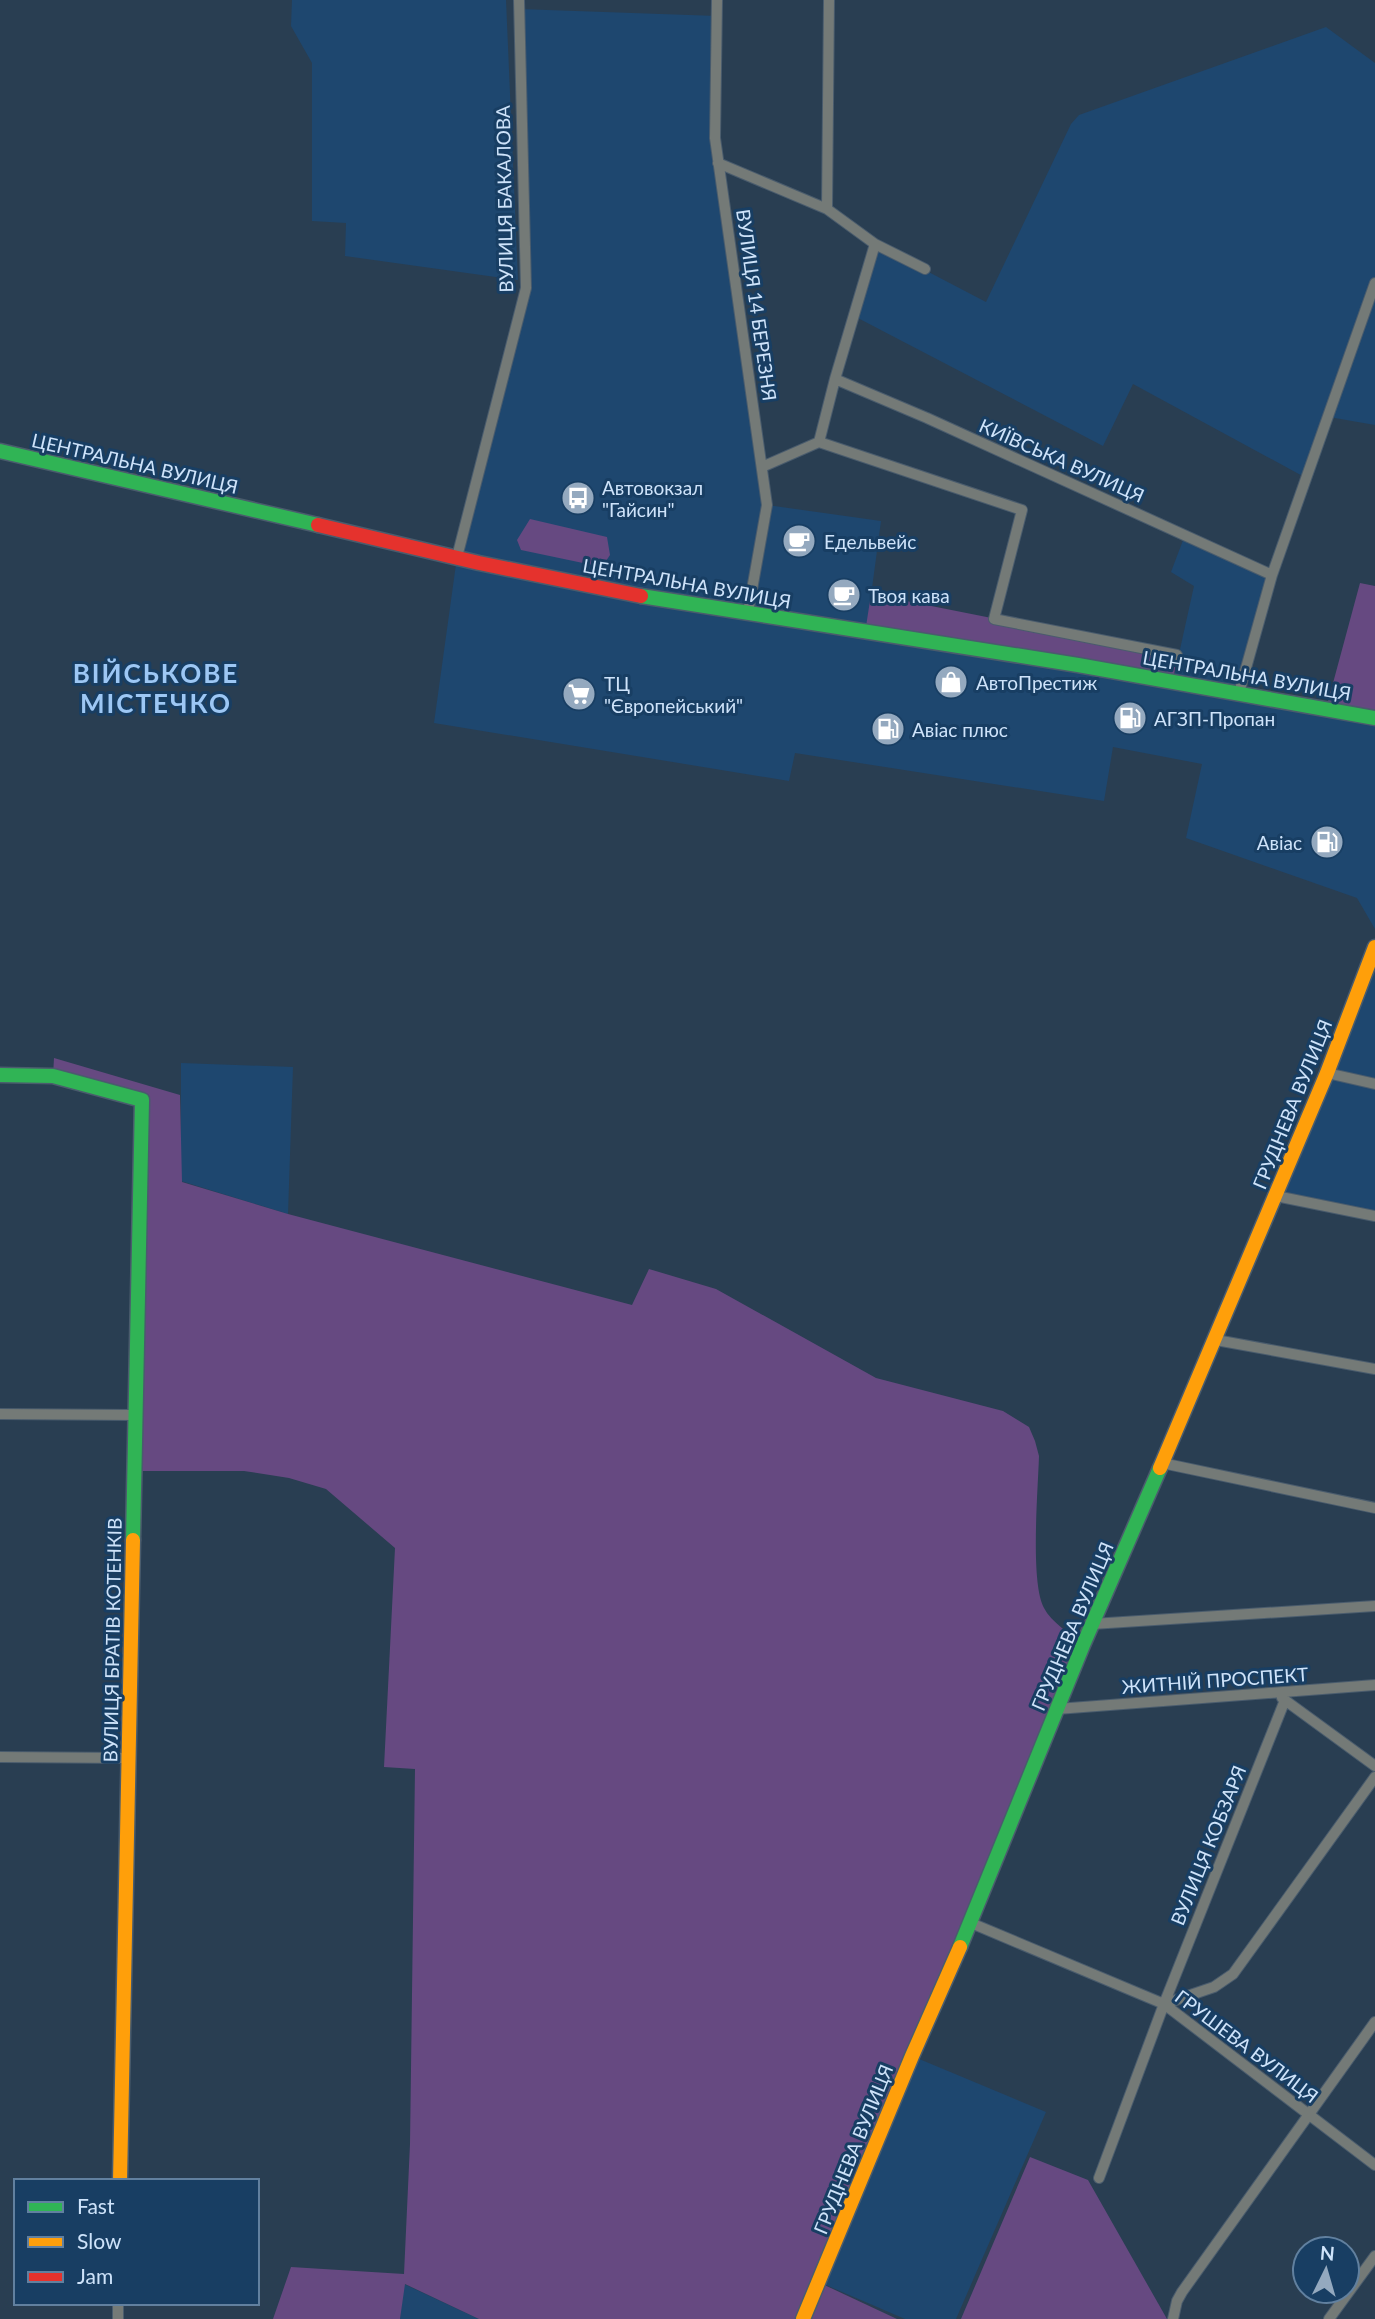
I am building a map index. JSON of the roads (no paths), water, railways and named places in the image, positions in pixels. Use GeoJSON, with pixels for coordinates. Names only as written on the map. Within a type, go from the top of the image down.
{"type":"FeatureCollection","features":[{"type":"Feature","properties":{"kind":"main road","name":"ЦЕНТРАЛЬНА ВУЛИЦЯ"},"geometry":{"type":"LineString","coordinates":[[0,451],[622,593],[892,638],[1078,665],[1375,718]]}},
{"type":"Feature","properties":{"kind":"main road","name":"ГРУДНЕВА ВУЛИЦЯ"},"geometry":{"type":"LineString","coordinates":[[803,2319],[912,2056],[971,1923],[1092,1624],[1216,1340],[1327,1073],[1375,947]]}},
{"type":"Feature","properties":{"kind":"main road","name":"ВУЛИЦЯ БРАТІВ КОТЕНКІВ"},"geometry":{"type":"LineString","coordinates":[[0,1075],[53,1076],[142,1100],[120,2179]]}},
{"type":"Feature","properties":{"kind":"street","name":"ВУЛИЦЯ БАКАЛОВА"},"geometry":{"type":"LineString","coordinates":[[457,557],[526,288],[519,0]]}},
{"type":"Feature","properties":{"kind":"street","name":"ВУЛИЦЯ 14 БЕРЕЗНЯ"},"geometry":{"type":"LineString","coordinates":[[716,0],[715,138],[767,505],[748,612]]}},
{"type":"Feature","properties":{"kind":"street"},"geometry":{"type":"LineString","coordinates":[[827,209],[830,0]]}},
{"type":"Feature","properties":{"kind":"street"},"geometry":{"type":"LineString","coordinates":[[718,163],[827,209],[875,244],[925,269]]}},
{"type":"Feature","properties":{"kind":"street"},"geometry":{"type":"LineString","coordinates":[[819,442],[875,244]]}},
{"type":"Feature","properties":{"kind":"street"},"geometry":{"type":"LineString","coordinates":[[1239,694],[1272,575],[1375,284]]}},
{"type":"Feature","properties":{"kind":"street","name":"КИЇВСЬКА ВУЛИЦЯ"},"geometry":{"type":"LineString","coordinates":[[835,379],[1272,575]]}},
{"type":"Feature","properties":{"kind":"street"},"geometry":{"type":"LineString","coordinates":[[762,467],[819,442],[1022,510],[994,619],[1177,655]]}},
{"type":"Feature","properties":{"kind":"street"},"geometry":{"type":"LineString","coordinates":[[1327,1073],[1375,1084]]}},
{"type":"Feature","properties":{"kind":"street"},"geometry":{"type":"LineString","coordinates":[[1276,1196],[1375,1216]]}},
{"type":"Feature","properties":{"kind":"street"},"geometry":{"type":"LineString","coordinates":[[1216,1340],[1375,1369]]}},
{"type":"Feature","properties":{"kind":"street"},"geometry":{"type":"LineString","coordinates":[[0,1414],[135,1415]]}},
{"type":"Feature","properties":{"kind":"street"},"geometry":{"type":"LineString","coordinates":[[1162,1463],[1375,1508]]}},
{"type":"Feature","properties":{"kind":"street"},"geometry":{"type":"LineString","coordinates":[[1092,1624],[1375,1606]]}},
{"type":"Feature","properties":{"kind":"street","name":"ЖИТНІЙ ПРОСПЕКТ"},"geometry":{"type":"LineString","coordinates":[[1057,1709],[1281,1697],[1375,1685]]}},
{"type":"Feature","properties":{"kind":"street"},"geometry":{"type":"LineString","coordinates":[[1281,1697],[1375,1766]]}},
{"type":"Feature","properties":{"kind":"street","name":"ВУЛИЦЯ КОБЗАРЯ"},"geometry":{"type":"LineString","coordinates":[[1098,2178],[1281,1697]]}},
{"type":"Feature","properties":{"kind":"street"},"geometry":{"type":"LineString","coordinates":[[0,1757],[128,1758]]}},
{"type":"Feature","properties":{"kind":"street"},"geometry":{"type":"LineString","coordinates":[[1164,2004],[1214,1987],[1233,1974],[1375,1777]]}},
{"type":"Feature","properties":{"kind":"street","name":"ГРУШЕВА ВУЛИЦЯ"},"geometry":{"type":"LineString","coordinates":[[971,1923],[1164,2004],[1375,2165]]}},
{"type":"Feature","properties":{"kind":"street"},"geometry":{"type":"LineString","coordinates":[[1172,2319],[1182,2292],[1375,2022]]}},
{"type":"Feature","properties":{"kind":"street"},"geometry":{"type":"LineString","coordinates":[[1329,2319],[1375,2256]]}},
{"type":"Feature","properties":{"kind":"place","name":"Автовокзал \"Гайсин\""},"geometry":{"type":"Point","coordinates":[578,498]}},
{"type":"Feature","properties":{"kind":"place","name":"Едельвейс"},"geometry":{"type":"Point","coordinates":[799,541]}},
{"type":"Feature","properties":{"kind":"place","name":"Твоя кава"},"geometry":{"type":"Point","coordinates":[844,595]}},
{"type":"Feature","properties":{"kind":"place","name":"АвтоПрестиж"},"geometry":{"type":"Point","coordinates":[951,682]}},
{"type":"Feature","properties":{"kind":"place","name":"ТЦ \"Європейський\""},"geometry":{"type":"Point","coordinates":[579,694]}},
{"type":"Feature","properties":{"kind":"place","name":"АГЗП-Пропан"},"geometry":{"type":"Point","coordinates":[1130,718]}},
{"type":"Feature","properties":{"kind":"place","name":"Авіас плюс"},"geometry":{"type":"Point","coordinates":[888,729]}},
{"type":"Feature","properties":{"kind":"place","name":"Авіас"},"geometry":{"type":"Point","coordinates":[1327,842]}},
{"type":"Feature","properties":{"kind":"district","name":"ВІЙСЬКОВЕ МІСТЕЧКО"},"geometry":{"type":"Point","coordinates":[156,688]}}]}
